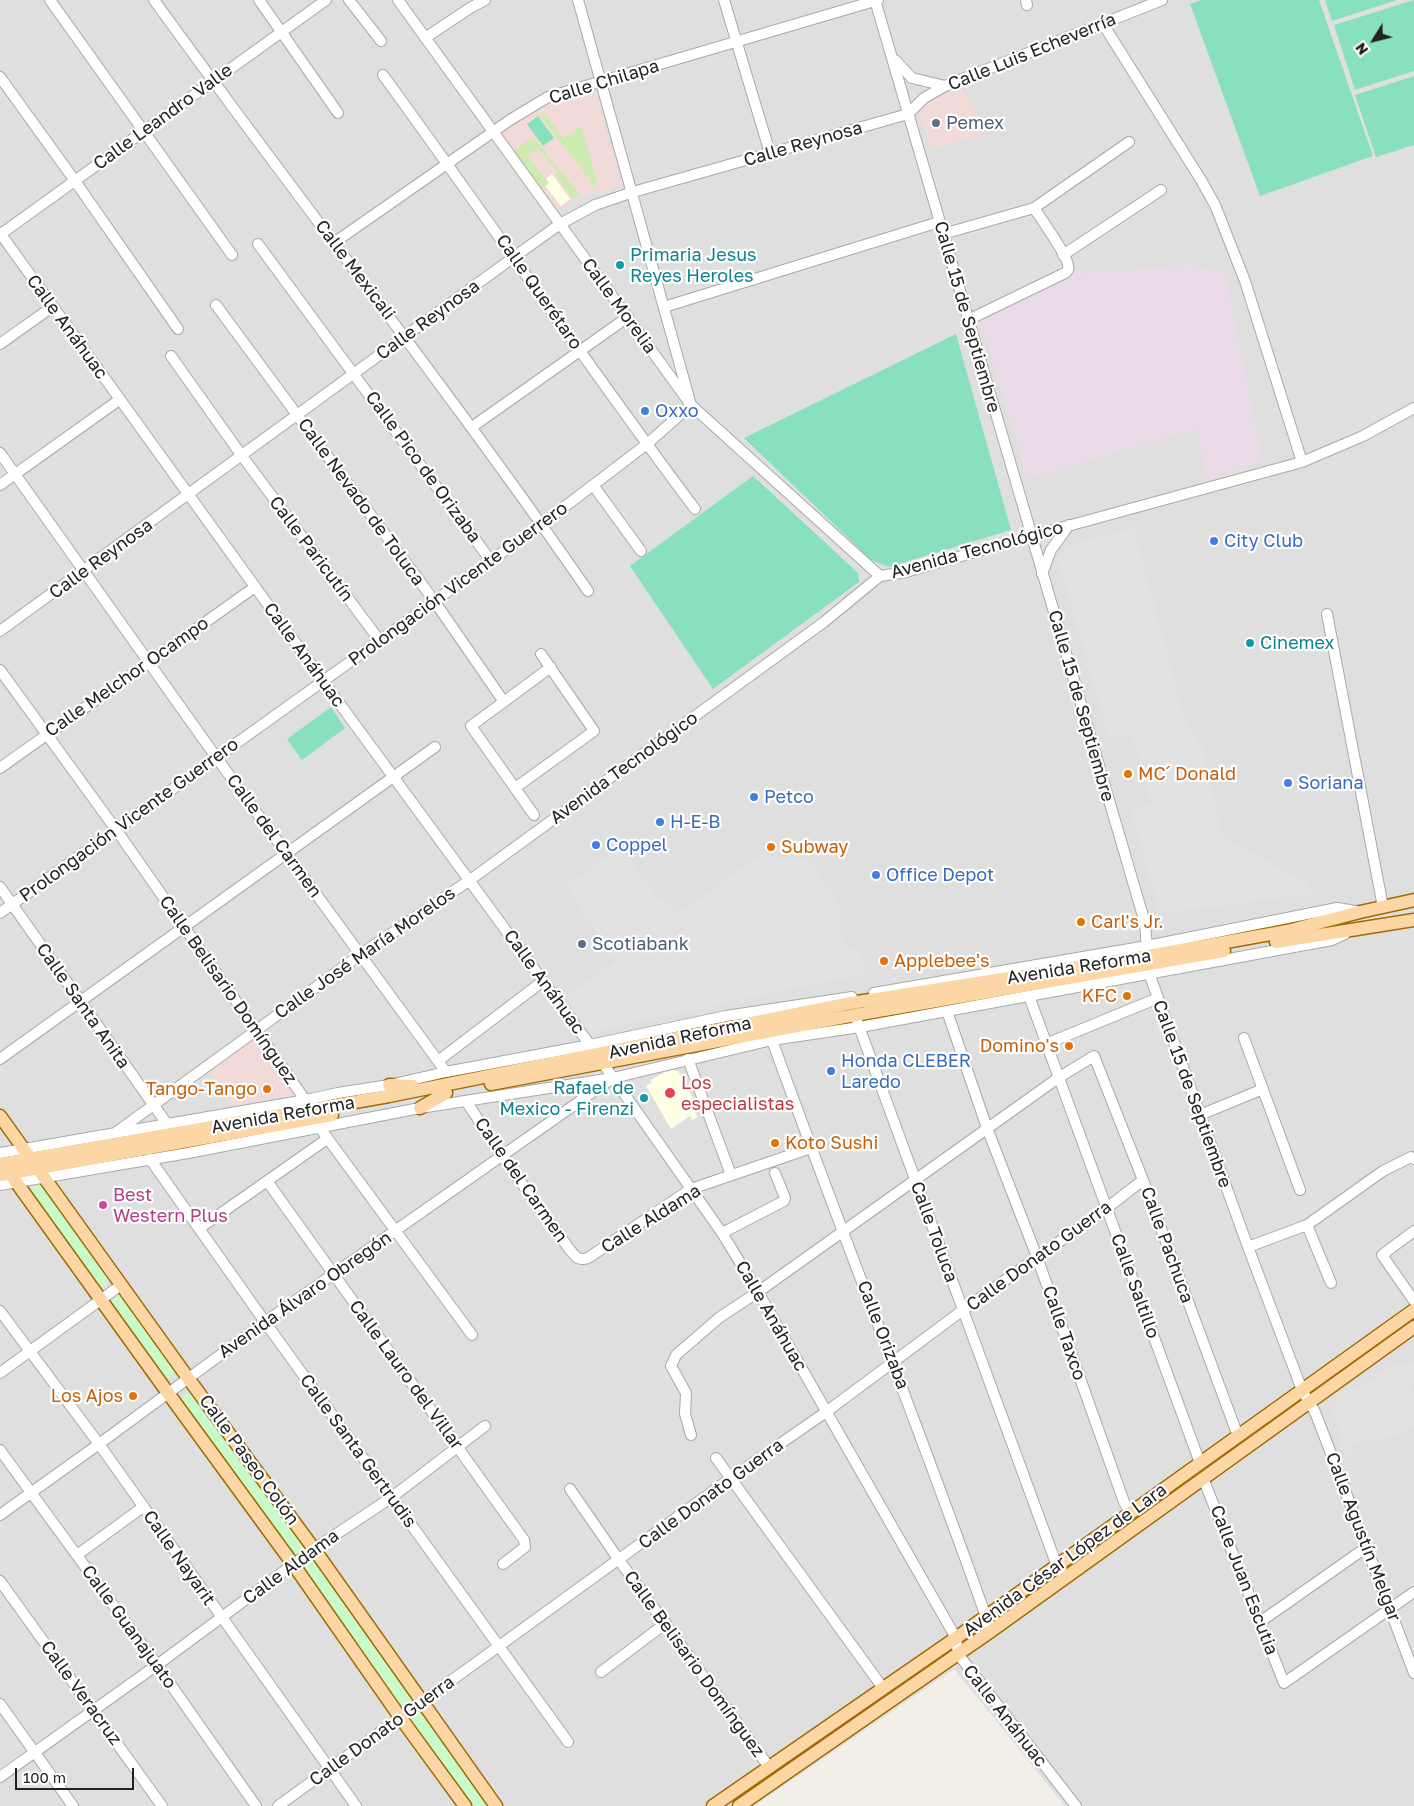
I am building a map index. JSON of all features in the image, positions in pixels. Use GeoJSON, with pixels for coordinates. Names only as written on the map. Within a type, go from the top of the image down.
{"type":"FeatureCollection","features":[{"type":"Feature","properties":{"kind":"main road","name":"Avenida Reforma"},"geometry":{"type":"LineString","coordinates":[[1148,960],[1287,931],[1414,900]]}},
{"type":"Feature","properties":{"kind":"main road","name":"Avenida Reforma"},"geometry":{"type":"LineString","coordinates":[[4,1167],[312,1115],[442,1089],[596,1054],[1148,960],[1348,932],[1414,920]]}},
{"type":"Feature","properties":{"kind":"main road","name":"Avenida Reforma"},"geometry":{"type":"LineString","coordinates":[[596,1054],[745,1036],[854,1011]]}},
{"type":"Feature","properties":{"kind":"main road"},"geometry":{"type":"LineString","coordinates":[[745,1036],[751,1038],[760,1036],[772,1040]]}},
{"type":"Feature","properties":{"kind":"main road"},"geometry":{"type":"LineString","coordinates":[[389,1085],[442,1089]]}},
{"type":"Feature","properties":{"kind":"main road"},"geometry":{"type":"LineString","coordinates":[[420,1108],[442,1089]]}},
{"type":"Feature","properties":{"kind":"main road","name":"Calle Paseo Colón"},"geometry":{"type":"LineString","coordinates":[[0,1116],[188,1378],[314,1549],[496,1806]]}},
{"type":"Feature","properties":{"kind":"main road","name":"Calle Paseo Colón"},"geometry":{"type":"LineString","coordinates":[[4,1167],[293,1564],[465,1806]]}},
{"type":"Feature","properties":{"kind":"main road","name":"Avenida César López de Lara"},"geometry":{"type":"LineString","coordinates":[[713,1806],[986,1617],[1414,1310]]}},
{"type":"Feature","properties":{"kind":"main road","name":"Avenida César López de Lara"},"geometry":{"type":"LineString","coordinates":[[739,1806],[991,1631],[1414,1327]]}},
{"type":"Feature","properties":{"kind":"street"},"geometry":{"type":"LineString","coordinates":[[50,0],[232,255]]}},
{"type":"Feature","properties":{"kind":"street","name":"Calle Mexicali"},"geometry":{"type":"LineString","coordinates":[[154,0],[213,82],[335,242],[472,428],[588,591]]}},
{"type":"Feature","properties":{"kind":"street"},"geometry":{"type":"LineString","coordinates":[[259,0],[338,113]]}},
{"type":"Feature","properties":{"kind":"street","name":"Calle Leandro Valle"},"geometry":{"type":"LineString","coordinates":[[0,234],[326,0]]}},
{"type":"Feature","properties":{"kind":"street"},"geometry":{"type":"LineString","coordinates":[[349,0],[382,40]]}},
{"type":"Feature","properties":{"kind":"street","name":"Calle Morelia"},"geometry":{"type":"LineString","coordinates":[[398,0],[691,405],[880,576]]}},
{"type":"Feature","properties":{"kind":"street"},"geometry":{"type":"LineString","coordinates":[[425,38],[485,0]]}},
{"type":"Feature","properties":{"kind":"street"},"geometry":{"type":"LineString","coordinates":[[578,0],[691,405]]}},
{"type":"Feature","properties":{"kind":"street"},"geometry":{"type":"LineString","coordinates":[[724,0],[770,153]]}},
{"type":"Feature","properties":{"kind":"street","name":"Calle Chilapa"},"geometry":{"type":"LineString","coordinates":[[335,242],[530,107],[548,97],[737,43],[876,0]]}},
{"type":"Feature","properties":{"kind":"street","name":"Calle 15 de Septiembre"},"geometry":{"type":"LineString","coordinates":[[876,0],[1144,923],[1148,960],[1158,998],[1302,1390],[1310,1402]]}},
{"type":"Feature","properties":{"kind":"street","name":"Calle Luis Echeverría"},"geometry":{"type":"LineString","coordinates":[[908,114],[924,98],[945,86],[1162,0]]}},
{"type":"Feature","properties":{"kind":"street"},"geometry":{"type":"LineString","coordinates":[[1103,24],[1215,205],[1245,281],[1302,462]]}},
{"type":"Feature","properties":{"kind":"street"},"geometry":{"type":"LineString","coordinates":[[892,57],[912,78],[945,86]]}},
{"type":"Feature","properties":{"kind":"street","name":"Calle Querétaro"},"geometry":{"type":"LineString","coordinates":[[383,75],[694,509]]}},
{"type":"Feature","properties":{"kind":"street"},"geometry":{"type":"LineString","coordinates":[[0,77],[178,329]]}},
{"type":"Feature","properties":{"kind":"street","name":"Calle Reynosa"},"geometry":{"type":"LineString","coordinates":[[0,631],[560,224],[595,205],[633,192],[908,114]]}},
{"type":"Feature","properties":{"kind":"street"},"geometry":{"type":"LineString","coordinates":[[943,234],[1034,208],[1129,142]]}},
{"type":"Feature","properties":{"kind":"street"},"geometry":{"type":"LineString","coordinates":[[1063,255],[1161,190]]}},
{"type":"Feature","properties":{"kind":"street"},"geometry":{"type":"LineString","coordinates":[[968,320],[1068,270],[1068,265],[1063,255],[1034,208]]}},
{"type":"Feature","properties":{"kind":"street"},"geometry":{"type":"LineString","coordinates":[[664,307],[939,222]]}},
{"type":"Feature","properties":{"kind":"street","name":"Calle Anáhuac"},"geometry":{"type":"LineString","coordinates":[[0,234],[323,681],[596,1054],[722,1233],[758,1292],[956,1638],[958,1654],[1076,1806]]}},
{"type":"Feature","properties":{"kind":"street","name":"Calle Pico de Orizaba"},"geometry":{"type":"LineString","coordinates":[[258,244],[491,561]]}},
{"type":"Feature","properties":{"kind":"street","name":"Calle Nevado de Toluca"},"geometry":{"type":"LineString","coordinates":[[216,305],[435,602],[504,702]]}},
{"type":"Feature","properties":{"kind":"street"},"geometry":{"type":"LineString","coordinates":[[0,344],[52,306]]}},
{"type":"Feature","properties":{"kind":"street"},"geometry":{"type":"LineString","coordinates":[[472,428],[628,317]]}},
{"type":"Feature","properties":{"kind":"street","name":"Calle Paricutín"},"geometry":{"type":"LineString","coordinates":[[170,356],[380,641]]}},
{"type":"Feature","properties":{"kind":"street"},"geometry":{"type":"LineString","coordinates":[[0,485],[119,400]]}},
{"type":"Feature","properties":{"kind":"street","name":"Prolongación Vicente Guerrero"},"geometry":{"type":"LineString","coordinates":[[0,913],[117,831],[542,524],[647,444],[691,405]]}},
{"type":"Feature","properties":{"kind":"street","name":"Avenida Tecnológico"},"geometry":{"type":"LineString","coordinates":[[470,880],[824,622],[880,576],[906,572],[1069,525],[1302,462],[1363,436],[1414,408]]}},
{"type":"Feature","properties":{"kind":"street","name":"Calle del Carmen"},"geometry":{"type":"LineString","coordinates":[[0,452],[216,758],[446,1072]]}},
{"type":"Feature","properties":{"kind":"street"},"geometry":{"type":"LineString","coordinates":[[593,485],[641,551]]}},
{"type":"Feature","properties":{"kind":"street"},"geometry":{"type":"LineString","coordinates":[[1042,574],[1051,550],[1069,525]]}},
{"type":"Feature","properties":{"kind":"street","name":"Calle Melchor Ocampo"},"geometry":{"type":"LineString","coordinates":[[0,768],[255,587]]}},
{"type":"Feature","properties":{"kind":"street"},"geometry":{"type":"LineString","coordinates":[[1327,614],[1383,907]]}},
{"type":"Feature","properties":{"kind":"street"},"geometry":{"type":"LineString","coordinates":[[514,788],[594,731],[541,654]]}},
{"type":"Feature","properties":{"kind":"street"},"geometry":{"type":"LineString","coordinates":[[534,815],[471,726],[550,667]]}},
{"type":"Feature","properties":{"kind":"street","name":"Calle Belisario Domínguez"},"geometry":{"type":"LineString","coordinates":[[0,670],[117,831],[256,1029],[327,1139],[472,1335]]}},
{"type":"Feature","properties":{"kind":"street"},"geometry":{"type":"LineString","coordinates":[[0,1059],[435,747]]}},
{"type":"Feature","properties":{"kind":"street","name":"Calle José María Morelos"},"geometry":{"type":"LineString","coordinates":[[115,1133],[256,1029],[470,880]]}},
{"type":"Feature","properties":{"kind":"street","name":"Calle Santa Anita"},"geometry":{"type":"LineString","coordinates":[[0,887],[167,1124]]}},
{"type":"Feature","properties":{"kind":"street","name":"Avenida Reforma"},"geometry":{"type":"LineString","coordinates":[[33,1163],[115,1133],[167,1124],[420,1108],[613,1078],[772,1040],[854,1011],[947,1011],[1029,996],[1148,960]]}},
{"type":"Feature","properties":{"kind":"street"},"geometry":{"type":"LineString","coordinates":[[438,1061],[543,981]]}},
{"type":"Feature","properties":{"kind":"street","name":"Calle Saltillo"},"geometry":{"type":"LineString","coordinates":[[1029,996],[1200,1463]]}},
{"type":"Feature","properties":{"kind":"street"},"geometry":{"type":"LineString","coordinates":[[1046,1044],[1158,998]]}},
{"type":"Feature","properties":{"kind":"street","name":"Calle Toluca"},"geometry":{"type":"LineString","coordinates":[[854,1011],[1057,1566],[1065,1577]]}},
{"type":"Feature","properties":{"kind":"street","name":"Calle Taxco"},"geometry":{"type":"LineString","coordinates":[[947,1011],[987,1128],[1037,1258],[1121,1495],[1130,1514]]}},
{"type":"Feature","properties":{"kind":"street"},"geometry":{"type":"LineString","coordinates":[[1244,1038],[1300,1190]]}},
{"type":"Feature","properties":{"kind":"street","name":"Calle Orizaba"},"geometry":{"type":"LineString","coordinates":[[772,1040],[811,1148],[894,1362],[991,1631]]}},
{"type":"Feature","properties":{"kind":"street","name":"Avenida Reforma"},"geometry":{"type":"LineString","coordinates":[[0,1185],[4,1167],[33,1163],[150,1158],[312,1115],[338,1093],[389,1085],[446,1072],[596,1054]]}},
{"type":"Feature","properties":{"kind":"street","name":"Calle Pachuca"},"geometry":{"type":"LineString","coordinates":[[1058,1078],[1094,1056],[1143,1180],[1238,1436]]}},
{"type":"Feature","properties":{"kind":"street"},"geometry":{"type":"LineString","coordinates":[[688,1059],[731,1175]]}},
{"type":"Feature","properties":{"kind":"street","name":"Avenida Álvaro Obregón"},"geometry":{"type":"LineString","coordinates":[[0,1515],[265,1322],[613,1078]]}},
{"type":"Feature","properties":{"kind":"street"},"geometry":{"type":"LineString","coordinates":[[691,1435],[686,1414],[686,1393],[671,1366],[676,1355],[720,1317],[844,1232],[1058,1078]]}},
{"type":"Feature","properties":{"kind":"street"},"geometry":{"type":"LineString","coordinates":[[1200,1115],[1263,1089]]}},
{"type":"Feature","properties":{"kind":"street","name":"Calle del Carmen"},"geometry":{"type":"LineString","coordinates":[[466,1101],[502,1156],[576,1258]]}},
{"type":"Feature","properties":{"kind":"street"},"geometry":{"type":"LineString","coordinates":[[200,1228],[327,1139]]}},
{"type":"Feature","properties":{"kind":"street","name":"Calle Aldama"},"geometry":{"type":"LineString","coordinates":[[576,1258],[582,1260],[588,1258],[691,1189],[811,1148]]}},
{"type":"Feature","properties":{"kind":"street"},"geometry":{"type":"LineString","coordinates":[[1248,1246],[1307,1225],[1399,1161],[1411,1156],[1414,1159]]}},
{"type":"Feature","properties":{"kind":"street","name":"Calle Santa Gertrudis"},"geometry":{"type":"LineString","coordinates":[[150,1158],[265,1322],[568,1742]]}},
{"type":"Feature","properties":{"kind":"street"},"geometry":{"type":"LineString","coordinates":[[722,1233],[784,1201],[775,1173]]}},
{"type":"Feature","properties":{"kind":"street","name":"Calle Lauro del Villar"},"geometry":{"type":"LineString","coordinates":[[267,1180],[524,1540],[526,1547],[503,1564]]}},
{"type":"Feature","properties":{"kind":"street","name":"Calle Donato Guerra"},"geometry":{"type":"LineString","coordinates":[[278,1806],[826,1412],[1143,1180]]}},
{"type":"Feature","properties":{"kind":"street"},"geometry":{"type":"LineString","coordinates":[[1307,1225],[1331,1283]]}},
{"type":"Feature","properties":{"kind":"street"},"geometry":{"type":"LineString","coordinates":[[1414,1231],[1382,1255],[1414,1301]]}},
{"type":"Feature","properties":{"kind":"street"},"geometry":{"type":"LineString","coordinates":[[0,1373],[121,1285]]}},
{"type":"Feature","properties":{"kind":"street","name":"Calle Nayarit"},"geometry":{"type":"LineString","coordinates":[[0,1311],[99,1444],[356,1806]]}},
{"type":"Feature","properties":{"kind":"street","name":"Calle Agustín Melgar"},"geometry":{"type":"LineString","coordinates":[[1310,1402],[1414,1673]]}},
{"type":"Feature","properties":{"kind":"street","name":"Calle Aldama"},"geometry":{"type":"LineString","coordinates":[[0,1777],[222,1618],[293,1564],[392,1496],[485,1426]]}},
{"type":"Feature","properties":{"kind":"street","name":"Calle Guanajuato"},"geometry":{"type":"LineString","coordinates":[[0,1450],[256,1806]]}},
{"type":"Feature","properties":{"kind":"street"},"geometry":{"type":"LineString","coordinates":[[716,1458],[883,1688]]}},
{"type":"Feature","properties":{"kind":"street","name":"Calle Juan Escutia"},"geometry":{"type":"LineString","coordinates":[[1203,1478],[1284,1683],[1390,1609]]}},
{"type":"Feature","properties":{"kind":"street","name":"Calle Belisario Domínguez"},"geometry":{"type":"LineString","coordinates":[[570,1489],[618,1560],[666,1623],[769,1767]]}},
{"type":"Feature","properties":{"kind":"street"},"geometry":{"type":"LineString","coordinates":[[77,1556],[143,1507]]}},
{"type":"Feature","properties":{"kind":"street"},"geometry":{"type":"LineString","coordinates":[[1260,1622],[1367,1547]]}},
{"type":"Feature","properties":{"kind":"street","name":"Calle Veracruz"},"geometry":{"type":"LineString","coordinates":[[0,1581],[162,1806]]}},
{"type":"Feature","properties":{"kind":"street"},"geometry":{"type":"LineString","coordinates":[[1390,1609],[1414,1592]]}},
{"type":"Feature","properties":{"kind":"street"},"geometry":{"type":"LineString","coordinates":[[601,1672],[666,1623]]}},
{"type":"Feature","properties":{"kind":"street"},"geometry":{"type":"LineString","coordinates":[[0,1704],[73,1806]]}},
{"type":"Feature","properties":{"kind":"shaded area"},"geometry":{"type":"Polygon","coordinates":[[[0,0],[1414,0],[1414,1806],[1065,1806],[954,1669],[754,1806],[0,1806],[0,0]]]}},
{"type":"Feature","properties":{"kind":"shaded area"},"geometry":{"type":"Polygon","coordinates":[[[960,87],[989,132],[932,150],[918,110],[933,100],[960,87]]]}},
{"type":"Feature","properties":{"kind":"shaded area"},"geometry":{"type":"Polygon","coordinates":[[[595,92],[622,186],[573,200],[558,210],[501,135],[546,104],[595,92]]]}},
{"type":"Feature","properties":{"kind":"shaded area"},"geometry":{"type":"Polygon","coordinates":[[[552,174],[570,199],[561,206],[542,182],[552,174]]]}},
{"type":"Feature","properties":{"kind":"shaded area"},"geometry":{"type":"Polygon","coordinates":[[[1190,265],[1225,274],[1262,459],[1207,481],[1197,428],[1028,479],[980,319],[1079,270],[1082,274],[1190,265]]]}},
{"type":"Feature","properties":{"kind":"shaded area"},"geometry":{"type":"Polygon","coordinates":[[[1134,528],[1186,725],[1203,748],[1222,836],[1305,882],[1312,893],[1160,914],[1131,811],[1152,804],[1131,733],[1109,739],[1058,560],[1064,547],[1134,528]]]}},
{"type":"Feature","properties":{"kind":"shaded area"},"geometry":{"type":"Polygon","coordinates":[[[621,846],[656,896],[679,913],[763,853],[784,859],[809,859],[842,908],[839,935],[847,947],[862,951],[863,974],[589,1032],[565,997],[615,962],[566,886],[621,846]]]}},
{"type":"Feature","properties":{"kind":"shaded area"},"geometry":{"type":"Polygon","coordinates":[[[254,1037],[296,1094],[232,1106],[209,1071],[254,1037]]]}},
{"type":"Feature","properties":{"kind":"shaded area","name":"Los especialistas"},"geometry":{"type":"Polygon","coordinates":[[[671,1070],[678,1071],[694,1100],[691,1106],[698,1117],[692,1120],[690,1116],[671,1129],[646,1086],[652,1082],[651,1080],[671,1070]]]}},
{"type":"Feature","properties":{"kind":"shaded area"},"geometry":{"type":"Polygon","coordinates":[[[1414,1361],[1414,1383],[1410,1385],[1414,1396],[1414,1427],[1372,1443],[1367,1439],[1354,1444],[1352,1456],[1346,1459],[1340,1443],[1343,1441],[1331,1408],[1338,1405],[1334,1396],[1375,1378],[1378,1373],[1396,1365],[1404,1365],[1414,1361]]]}},
{"type":"Feature","properties":{"kind":"green space"},"geometry":{"type":"Polygon","coordinates":[[[1202,0],[1319,0],[1373,156],[1260,196],[1190,4],[1202,0]]]}},
{"type":"Feature","properties":{"kind":"green space"},"geometry":{"type":"Polygon","coordinates":[[[1325,0],[1397,0],[1332,21],[1325,0]]]}},
{"type":"Feature","properties":{"kind":"green space"},"geometry":{"type":"Polygon","coordinates":[[[1414,0],[1414,71],[1355,90],[1334,25],[1414,0]]]}},
{"type":"Feature","properties":{"kind":"green space"},"geometry":{"type":"Polygon","coordinates":[[[1414,76],[1414,145],[1376,157],[1355,95],[1414,76]]]}},
{"type":"Feature","properties":{"kind":"green space"},"geometry":{"type":"Polygon","coordinates":[[[545,113],[564,139],[581,126],[598,184],[592,186],[588,177],[540,116],[545,113]]]}},
{"type":"Feature","properties":{"kind":"green space"},"geometry":{"type":"Polygon","coordinates":[[[538,116],[554,138],[543,146],[527,124],[538,116]]]}},
{"type":"Feature","properties":{"kind":"green space"},"geometry":{"type":"Polygon","coordinates":[[[533,137],[580,195],[573,199],[555,175],[558,172],[538,148],[527,156],[549,183],[541,190],[514,151],[533,137]]]}},
{"type":"Feature","properties":{"kind":"green space"},"geometry":{"type":"Polygon","coordinates":[[[956,334],[1011,530],[889,567],[871,560],[744,438],[956,334]]]}},
{"type":"Feature","properties":{"kind":"green space"},"geometry":{"type":"Polygon","coordinates":[[[753,476],[858,573],[859,582],[713,689],[630,566],[753,476]]]}},
{"type":"Feature","properties":{"kind":"green space"},"geometry":{"type":"Polygon","coordinates":[[[331,707],[345,728],[302,760],[287,739],[331,707]]]}},
{"type":"Feature","properties":{"kind":"green space"},"geometry":{"type":"Polygon","coordinates":[[[38,1185],[43,1186],[109,1277],[107,1285],[103,1287],[97,1286],[31,1192],[38,1185]]]}},
{"type":"Feature","properties":{"kind":"green space"},"geometry":{"type":"Polygon","coordinates":[[[122,1293],[174,1366],[174,1372],[171,1377],[160,1376],[109,1303],[122,1293]]]}},
{"type":"Feature","properties":{"kind":"green space"},"geometry":{"type":"Polygon","coordinates":[[[190,1393],[195,1396],[306,1547],[293,1557],[180,1400],[184,1395],[190,1393]]]}},
{"type":"Feature","properties":{"kind":"green space"},"geometry":{"type":"Polygon","coordinates":[[[314,1558],[418,1701],[402,1713],[300,1568],[314,1558]]]}},
{"type":"Feature","properties":{"kind":"green space"},"geometry":{"type":"Polygon","coordinates":[[[423,1708],[493,1806],[468,1806],[407,1719],[423,1708]]]}},
{"type":"Feature","properties":{"kind":"place","name":"Pemex"},"geometry":{"type":"Point","coordinates":[936,123]}},
{"type":"Feature","properties":{"kind":"place","name":"Primaria Jesus Reyes Heroles"},"geometry":{"type":"Point","coordinates":[620,265]}},
{"type":"Feature","properties":{"kind":"place","name":"Oxxo"},"geometry":{"type":"Point","coordinates":[645,411]}},
{"type":"Feature","properties":{"kind":"place","name":"City Club"},"geometry":{"type":"Point","coordinates":[1214,541]}},
{"type":"Feature","properties":{"kind":"place","name":"Cinemex"},"geometry":{"type":"Point","coordinates":[1250,643]}},
{"type":"Feature","properties":{"kind":"place","name":"MC´ Donald"},"geometry":{"type":"Point","coordinates":[1128,774]}},
{"type":"Feature","properties":{"kind":"place","name":"Soriana"},"geometry":{"type":"Point","coordinates":[1288,783]}},
{"type":"Feature","properties":{"kind":"place","name":"Petco"},"geometry":{"type":"Point","coordinates":[754,797]}},
{"type":"Feature","properties":{"kind":"place","name":"H-E-B"},"geometry":{"type":"Point","coordinates":[660,822]}},
{"type":"Feature","properties":{"kind":"place","name":"Coppel"},"geometry":{"type":"Point","coordinates":[596,845]}},
{"type":"Feature","properties":{"kind":"place","name":"Subway"},"geometry":{"type":"Point","coordinates":[771,847]}},
{"type":"Feature","properties":{"kind":"place","name":"Office Depot"},"geometry":{"type":"Point","coordinates":[876,875]}},
{"type":"Feature","properties":{"kind":"place","name":"Carl's Jr."},"geometry":{"type":"Point","coordinates":[1081,922]}},
{"type":"Feature","properties":{"kind":"place","name":"Scotiabank"},"geometry":{"type":"Point","coordinates":[582,944]}},
{"type":"Feature","properties":{"kind":"place","name":"Applebee's"},"geometry":{"type":"Point","coordinates":[884,961]}},
{"type":"Feature","properties":{"kind":"place","name":"KFC"},"geometry":{"type":"Point","coordinates":[1127,996]}},
{"type":"Feature","properties":{"kind":"place","name":"Domino's"},"geometry":{"type":"Point","coordinates":[1069,1046]}},
{"type":"Feature","properties":{"kind":"place","name":"Honda CLEBER Laredo"},"geometry":{"type":"Point","coordinates":[831,1071]}},
{"type":"Feature","properties":{"kind":"place","name":"Tango-Tango"},"geometry":{"type":"Point","coordinates":[267,1089]}},
{"type":"Feature","properties":{"kind":"place","name":"Los especialistas"},"geometry":{"type":"Point","coordinates":[670,1093]}},
{"type":"Feature","properties":{"kind":"place","name":"Rafael de Mexico - Firenzi"},"geometry":{"type":"Point","coordinates":[644,1098]}},
{"type":"Feature","properties":{"kind":"place","name":"Koto Sushi"},"geometry":{"type":"Point","coordinates":[775,1143]}},
{"type":"Feature","properties":{"kind":"place","name":"Best Western Plus"},"geometry":{"type":"Point","coordinates":[103,1205]}},
{"type":"Feature","properties":{"kind":"place","name":"Los Ajos"},"geometry":{"type":"Point","coordinates":[133,1396]}}]}
